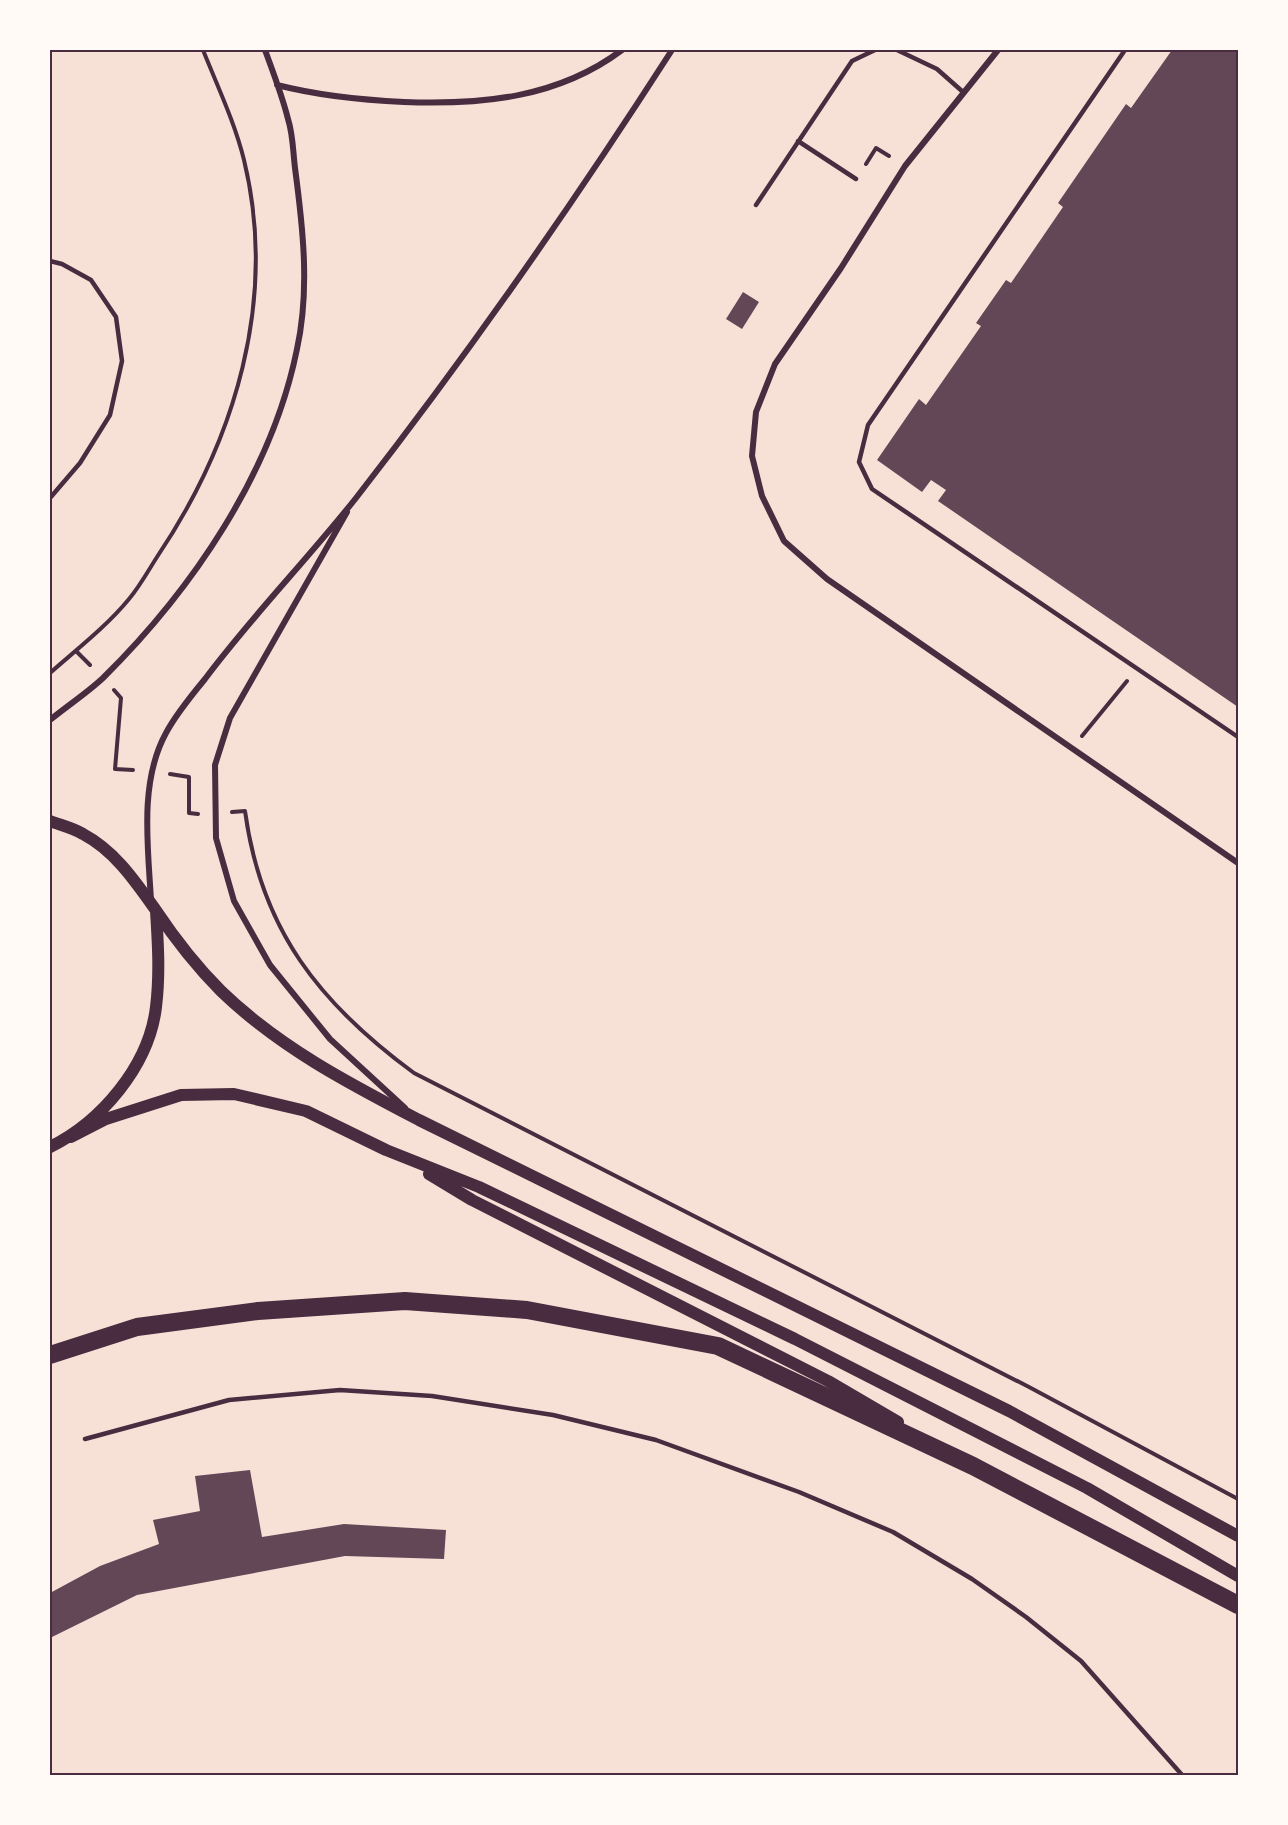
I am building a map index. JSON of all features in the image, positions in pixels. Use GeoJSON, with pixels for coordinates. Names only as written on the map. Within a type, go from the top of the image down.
{"type":"FeatureCollection","features":[{"type":"Feature","properties":{"kind":"highway"},"geometry":{"type":"LineString","coordinates":[[50,1355],[137,1327],[258,1311],[405,1301],[527,1311],[718,1346],[972,1466],[1239,1605]]}},
{"type":"Feature","properties":{"kind":"main road"},"geometry":{"type":"LineString","coordinates":[[50,820],[83,834],[108,852],[141,887],[153,907],[219,989],[253,1021],[332,1074],[419,1120],[1009,1411],[1239,1536]]}},
{"type":"Feature","properties":{"kind":"main road"},"geometry":{"type":"LineString","coordinates":[[71,1137],[90,1121],[119,1089],[141,1054],[156,1009],[159,959],[153,907]]}},
{"type":"Feature","properties":{"kind":"main road"},"geometry":{"type":"LineString","coordinates":[[50,1148],[106,1119],[181,1095],[234,1094],[306,1111],[397,1155],[479,1187],[795,1338],[1087,1488],[1239,1576]]}},
{"type":"Feature","properties":{"kind":"main road"},"geometry":{"type":"LineString","coordinates":[[397,1155],[472,1200],[828,1381],[972,1466]]}},
{"type":"Feature","properties":{"kind":"street"},"geometry":{"type":"LineString","coordinates":[[50,720],[102,678],[153,622],[214,546],[254,475],[282,410],[298,348],[304,271],[302,216],[289,120],[265,50]]}},
{"type":"Feature","properties":{"kind":"street"},"geometry":{"type":"LineString","coordinates":[[277,85],[346,100],[448,104],[485,102],[518,97],[570,80],[622,50]]}},
{"type":"Feature","properties":{"kind":"street"},"geometry":{"type":"LineString","coordinates":[[153,907],[148,809],[151,783],[165,735],[239,634],[354,500],[526,271],[672,50]]}},
{"type":"Feature","properties":{"kind":"street"},"geometry":{"type":"LineString","coordinates":[[998,50],[905,166],[841,268],[775,364],[756,411],[752,456],[762,496],[784,541],[827,579],[1239,863]]}},
{"type":"Feature","properties":{"kind":"street"},"geometry":{"type":"LineString","coordinates":[[354,500],[230,718],[215,765],[216,838],[234,901],[270,965],[330,1039],[419,1120]]}},
{"type":"Feature","properties":{"kind":"lane"},"geometry":{"type":"LineString","coordinates":[[756,206],[852,61],[875,50]]}},
{"type":"Feature","properties":{"kind":"lane"},"geometry":{"type":"LineString","coordinates":[[897,50],[937,69],[963,92]]}},
{"type":"Feature","properties":{"kind":"lane"},"geometry":{"type":"LineString","coordinates":[[1125,50],[868,425],[859,462],[872,489],[1239,737]]}},
{"type":"Feature","properties":{"kind":"lane"},"geometry":{"type":"LineString","coordinates":[[798,141],[856,179]]}},
{"type":"Feature","properties":{"kind":"lane"},"geometry":{"type":"LineString","coordinates":[[50,261],[62,264],[91,280],[116,317],[122,362],[110,415],[80,462],[50,498]]}},
{"type":"Feature","properties":{"kind":"lane"},"geometry":{"type":"LineString","coordinates":[[85,1439],[229,1401],[340,1390],[432,1396],[553,1415],[656,1440],[799,1492],[893,1532],[972,1579],[1026,1617],[1081,1661],[1183,1776]]}},
{"type":"Feature","properties":{"kind":"path"},"geometry":{"type":"LineString","coordinates":[[50,674],[129,599],[175,531],[214,458],[237,395],[250,336],[255,286],[255,233],[244,160],[203,50]]}},
{"type":"Feature","properties":{"kind":"path"},"geometry":{"type":"LineString","coordinates":[[856,179],[876,148],[905,166]]}},
{"type":"Feature","properties":{"kind":"path"},"geometry":{"type":"LineString","coordinates":[[76,651],[93,669]]}},
{"type":"Feature","properties":{"kind":"path"},"geometry":{"type":"LineString","coordinates":[[1093,720],[1138,669]]}},
{"type":"Feature","properties":{"kind":"path"},"geometry":{"type":"LineString","coordinates":[[117,694],[121,698],[115,769],[126,770]]}},
{"type":"Feature","properties":{"kind":"path"},"geometry":{"type":"LineString","coordinates":[[182,776],[189,777],[189,813],[200,814]]}},
{"type":"Feature","properties":{"kind":"path"},"geometry":{"type":"LineString","coordinates":[[237,811],[244,811],[255,870],[284,935],[302,963],[323,994],[355,1026],[414,1073],[1029,1387],[1239,1499]]}},
{"type":"Feature","properties":{"kind":"building"},"geometry":{"type":"Polygon","coordinates":[[[1172,50],[1238,50],[1238,707],[938,501],[946,490],[931,480],[922,492],[877,460],[919,399],[926,405],[981,326],[976,323],[1006,280],[1011,283],[1063,207],[1058,203],[1126,104],[1131,108],[1172,50]]]}},
{"type":"Feature","properties":{"kind":"building"},"geometry":{"type":"Polygon","coordinates":[[[743,292],[759,302],[742,329],[726,319],[743,292]]]}},
{"type":"Feature","properties":{"kind":"building"},"geometry":{"type":"Polygon","coordinates":[[[250,1470],[262,1537],[344,1524],[446,1530],[444,1559],[345,1556],[137,1595],[52,1637],[50,1593],[100,1566],[159,1544],[153,1520],[200,1511],[195,1476],[250,1470]]]}}]}
